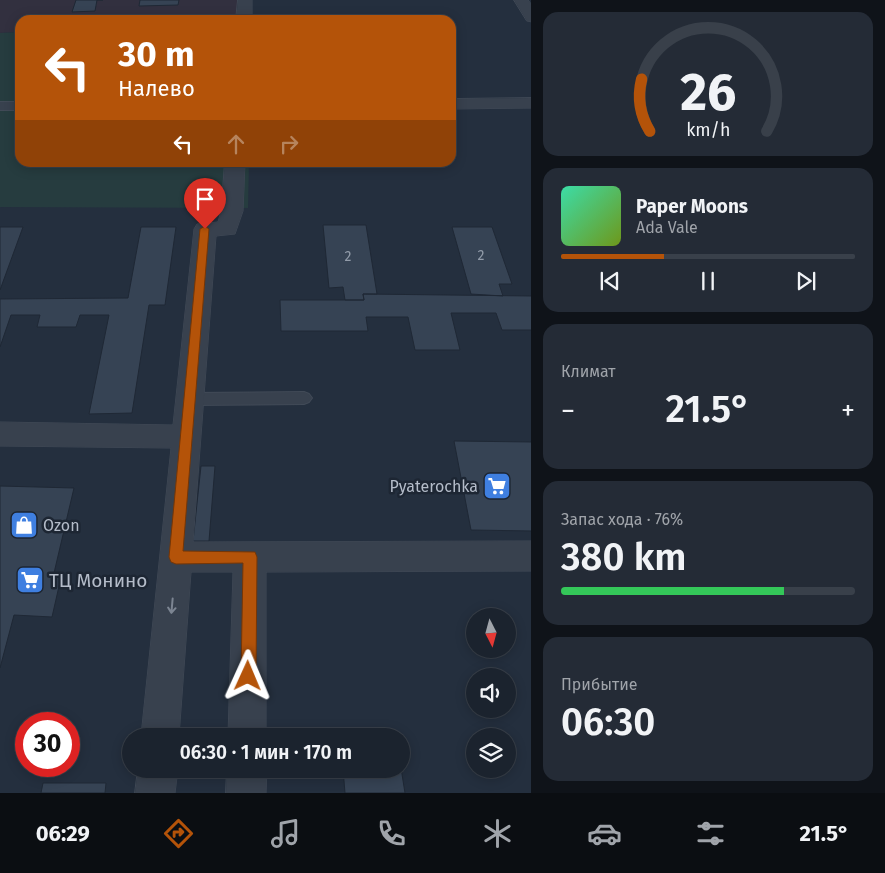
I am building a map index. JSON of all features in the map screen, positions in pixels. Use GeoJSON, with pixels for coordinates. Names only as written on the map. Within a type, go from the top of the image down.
{"type":"FeatureCollection","features":[{"type":"Feature","properties":{"kind":"street"},"geometry":{"type":"LineString","coordinates":[[244,15],[245,0]]}},
{"type":"Feature","properties":{"kind":"street"},"geometry":{"type":"LineString","coordinates":[[521,0],[531,18]]}},
{"type":"Feature","properties":{"kind":"street"},"geometry":{"type":"LineString","coordinates":[[456,104],[531,103]]}},
{"type":"Feature","properties":{"kind":"street"},"geometry":{"type":"LineString","coordinates":[[0,106],[15,106]]}},
{"type":"Feature","properties":{"kind":"street"},"geometry":{"type":"LineString","coordinates":[[161,728],[205,229],[227,229],[232,211],[235,167]]}},
{"type":"Feature","properties":{"kind":"street"},"geometry":{"type":"LineString","coordinates":[[18,431],[187,437]]}},
{"type":"Feature","properties":{"kind":"street"},"geometry":{"type":"LineString","coordinates":[[176,557],[531,556]]}},
{"type":"Feature","properties":{"kind":"street"},"geometry":{"type":"LineString","coordinates":[[247,728],[250,557]]}},
{"type":"Feature","properties":{"kind":"street"},"geometry":{"type":"LineString","coordinates":[[156,793],[157,778]]}},
{"type":"Feature","properties":{"kind":"street"},"geometry":{"type":"LineString","coordinates":[[246,793],[247,778]]}},
{"type":"Feature","properties":{"kind":"lane"},"geometry":{"type":"LineString","coordinates":[[190,399],[304,398]]}},
{"type":"Feature","properties":{"kind":"shaded area"},"geometry":{"type":"Polygon","coordinates":[[[0,0],[238,0],[236,15],[15,15],[15,32],[0,33],[0,0]]]}},
{"type":"Feature","properties":{"kind":"green space"},"geometry":{"type":"Polygon","coordinates":[[[15,32],[15,167],[249,167],[248,208],[0,207],[0,33],[15,32]]]}},
{"type":"Feature","properties":{"kind":"building"},"geometry":{"type":"Polygon","coordinates":[[[76,0],[97,0],[95,11],[72,12],[76,0]]]}},
{"type":"Feature","properties":{"kind":"building"},"geometry":{"type":"Polygon","coordinates":[[[140,0],[179,0],[178,5],[139,6],[140,0]]]}},
{"type":"Feature","properties":{"kind":"building"},"geometry":{"type":"Polygon","coordinates":[[[323,225],[366,225],[377,294],[363,294],[364,300],[345,300],[343,287],[329,288],[323,225]]]}},
{"type":"Feature","properties":{"kind":"building"},"geometry":{"type":"Polygon","coordinates":[[[0,227],[23,227],[0,290],[0,227]]]}},
{"type":"Feature","properties":{"kind":"building"},"geometry":{"type":"Polygon","coordinates":[[[141,227],[176,227],[165,305],[149,305],[132,413],[89,414],[109,315],[80,315],[76,327],[37,327],[40,315],[11,315],[0,347],[0,299],[128,298],[141,227]]]}},
{"type":"Feature","properties":{"kind":"building"},"geometry":{"type":"Polygon","coordinates":[[[452,227],[492,227],[512,284],[499,284],[503,296],[471,294],[452,227]]]}},
{"type":"Feature","properties":{"kind":"building"},"geometry":{"type":"Polygon","coordinates":[[[363,294],[531,296],[531,330],[502,330],[496,313],[451,313],[460,350],[415,350],[408,317],[366,317],[368,331],[281,331],[280,300],[364,300],[363,294]]]}},
{"type":"Feature","properties":{"kind":"building","name":"Pyaterochka"},"geometry":{"type":"Polygon","coordinates":[[[454,441],[531,442],[531,531],[471,530],[454,441]]]}},
{"type":"Feature","properties":{"kind":"building"},"geometry":{"type":"Polygon","coordinates":[[[201,466],[215,466],[209,541],[193,541],[201,466]]]}},
{"type":"Feature","properties":{"kind":"building","name":"ТЦ Монино"},"geometry":{"type":"Polygon","coordinates":[[[0,486],[74,488],[54,573],[62,573],[52,617],[14,615],[0,668],[0,486]]]}},
{"type":"Feature","properties":{"kind":"building"},"geometry":{"type":"Polygon","coordinates":[[[344,778],[403,778],[405,793],[345,793],[344,778]]]}},
{"type":"Feature","properties":{"kind":"building"},"geometry":{"type":"Polygon","coordinates":[[[43,783],[106,783],[105,793],[41,793],[43,783]]]}},
{"type":"Feature","properties":{"kind":"place","name":"Pyaterochka"},"geometry":{"type":"Point","coordinates":[497,486]}},
{"type":"Feature","properties":{"kind":"place","name":"Ozon"},"geometry":{"type":"Point","coordinates":[24,525]}},
{"type":"Feature","properties":{"kind":"place","name":"ТЦ Монино"},"geometry":{"type":"Point","coordinates":[30,580]}},
{"type":"Feature","properties":{"kind":"route"},"geometry":{"type":"LineString","coordinates":[[205,229],[176,557],[250,557],[248,676]]}}]}
